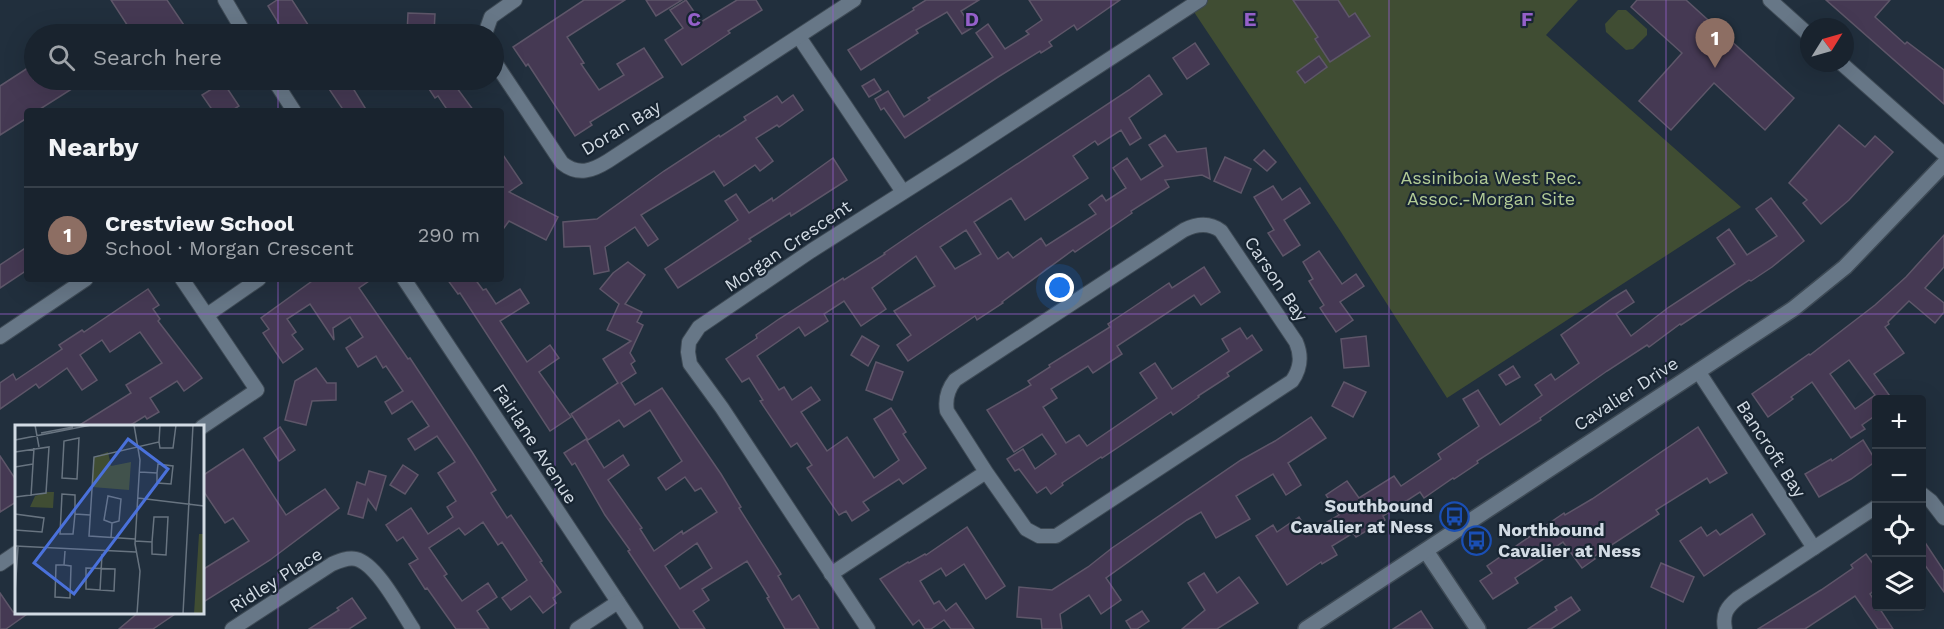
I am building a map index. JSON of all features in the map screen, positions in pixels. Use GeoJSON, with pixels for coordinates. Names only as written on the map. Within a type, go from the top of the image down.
{"type":"FeatureCollection","features":[{"type":"Feature","properties":{"kind":"street"},"geometry":{"type":"LineString","coordinates":[[225,0],[239,24]]}},
{"type":"Feature","properties":{"kind":"street"},"geometry":{"type":"LineString","coordinates":[[488,24],[491,17],[514,0]]}},
{"type":"Feature","properties":{"kind":"street","name":"Doran Bay"},"geometry":{"type":"LineString","coordinates":[[504,76],[562,163],[572,169],[589,171],[608,161],[854,0]]}},
{"type":"Feature","properties":{"kind":"street","name":"Morgan Crescent"},"geometry":{"type":"LineString","coordinates":[[868,629],[722,408],[690,364],[689,342],[699,327],[1200,0]]}},
{"type":"Feature","properties":{"kind":"street"},"geometry":{"type":"LineString","coordinates":[[1770,0],[1800,26]]}},
{"type":"Feature","properties":{"kind":"street"},"geometry":{"type":"LineString","coordinates":[[799,37],[903,192]]}},
{"type":"Feature","properties":{"kind":"street"},"geometry":{"type":"LineString","coordinates":[[1851,72],[1944,154]]}},
{"type":"Feature","properties":{"kind":"street"},"geometry":{"type":"LineString","coordinates":[[280,90],[292,108]]}},
{"type":"Feature","properties":{"kind":"street","name":"Cavalier Drive"},"geometry":{"type":"LineString","coordinates":[[1306,629],[1793,309],[1825,285],[1888,224],[1944,164]]}},
{"type":"Feature","properties":{"kind":"street","name":"Carson Bay"},"geometry":{"type":"LineString","coordinates":[[1199,225],[1216,227],[1221,231],[1296,342],[1300,360],[1297,374],[1292,381],[1056,536],[1039,536],[1026,529],[986,472],[947,411],[946,399],[955,380],[1184,230],[1199,225]]}},
{"type":"Feature","properties":{"kind":"street"},"geometry":{"type":"LineString","coordinates":[[0,337],[82,282]]}},
{"type":"Feature","properties":{"kind":"street"},"geometry":{"type":"LineString","coordinates":[[184,282],[257,390],[204,426]]}},
{"type":"Feature","properties":{"kind":"street"},"geometry":{"type":"LineString","coordinates":[[207,315],[255,282]]}},
{"type":"Feature","properties":{"kind":"street","name":"Fairlane Avenue"},"geometry":{"type":"LineString","coordinates":[[406,282],[636,629]]}},
{"type":"Feature","properties":{"kind":"street","name":"Bancroft Bay"},"geometry":{"type":"LineString","coordinates":[[1698,371],[1814,548]]}},
{"type":"Feature","properties":{"kind":"street"},"geometry":{"type":"LineString","coordinates":[[831,574],[986,472]]}},
{"type":"Feature","properties":{"kind":"street"},"geometry":{"type":"LineString","coordinates":[[1926,497],[1944,518]]}},
{"type":"Feature","properties":{"kind":"street"},"geometry":{"type":"LineString","coordinates":[[1725,629],[1723,617],[1730,605],[1872,510]]}},
{"type":"Feature","properties":{"kind":"street"},"geometry":{"type":"LineString","coordinates":[[1426,551],[1478,629]]}},
{"type":"Feature","properties":{"kind":"street"},"geometry":{"type":"LineString","coordinates":[[0,564],[15,554]]}},
{"type":"Feature","properties":{"kind":"street","name":"Ridley Place"},"geometry":{"type":"LineString","coordinates":[[232,629],[332,564],[345,559],[356,559],[366,564],[376,575],[413,629]]}},
{"type":"Feature","properties":{"kind":"street"},"geometry":{"type":"LineString","coordinates":[[577,629],[618,602]]}},
{"type":"Feature","properties":{"kind":"green space","name":"Assiniboia West Rec. Assoc.-Morgan Site"},"geometry":{"type":"Polygon","coordinates":[[[1200,0],[1578,0],[1546,35],[1741,207],[1447,398],[1341,232],[1190,6],[1200,0]]]}},
{"type":"Feature","properties":{"kind":"green space"},"geometry":{"type":"Polygon","coordinates":[[[1618,10],[1626,10],[1647,29],[1647,35],[1633,49],[1626,50],[1606,32],[1605,24],[1618,10]]]}},
{"type":"Feature","properties":{"kind":"building"},"geometry":{"type":"Polygon","coordinates":[[[111,0],[167,0],[183,24],[127,24],[111,0]]]}},
{"type":"Feature","properties":{"kind":"building"},"geometry":{"type":"Polygon","coordinates":[[[277,0],[292,0],[308,24],[279,24],[268,6],[277,0]]]}},
{"type":"Feature","properties":{"kind":"building"},"geometry":{"type":"Polygon","coordinates":[[[584,0],[625,0],[567,37],[584,63],[581,64],[599,90],[624,75],[617,64],[644,48],[663,77],[590,122],[592,125],[575,136],[528,64],[526,66],[513,47],[584,0]]]}},
{"type":"Feature","properties":{"kind":"building"},"geometry":{"type":"Polygon","coordinates":[[[646,0],[682,0],[656,16],[646,0]]]}},
{"type":"Feature","properties":{"kind":"building"},"geometry":{"type":"Polygon","coordinates":[[[686,0],[701,22],[737,0],[756,0],[762,10],[728,31],[730,33],[682,65],[665,40],[683,28],[670,10],[686,0]]]}},
{"type":"Feature","properties":{"kind":"building"},"geometry":{"type":"Polygon","coordinates":[[[926,0],[979,0],[961,11],[972,28],[962,34],[947,12],[916,30],[918,33],[861,70],[848,50],[914,10],[913,8],[926,0]]]}},
{"type":"Feature","properties":{"kind":"building"},"geometry":{"type":"Polygon","coordinates":[[[1029,0],[1120,0],[1077,30],[1074,25],[1049,42],[1052,46],[998,77],[905,138],[884,108],[881,110],[875,99],[888,91],[904,117],[930,100],[928,98],[993,57],[976,33],[988,24],[1005,49],[1029,34],[1026,31],[1042,20],[1029,0]]]}},
{"type":"Feature","properties":{"kind":"building"},"geometry":{"type":"Polygon","coordinates":[[[1293,0],[1338,0],[1349,17],[1355,13],[1370,36],[1330,62],[1315,39],[1318,37],[1293,0]]]}},
{"type":"Feature","properties":{"kind":"building"},"geometry":{"type":"Polygon","coordinates":[[[1637,0],[1686,0],[1794,98],[1765,130],[1714,83],[1671,130],[1639,101],[1682,53],[1631,7],[1637,0]]]}},
{"type":"Feature","properties":{"kind":"building"},"geometry":{"type":"Polygon","coordinates":[[[1826,0],[1890,0],[1875,17],[1905,44],[1907,42],[1944,70],[1944,104],[1854,25],[1854,18],[1846,18],[1826,0]]]}},
{"type":"Feature","properties":{"kind":"building"},"geometry":{"type":"Polygon","coordinates":[[[408,13],[435,14],[434,24],[407,24],[408,13]]]}},
{"type":"Feature","properties":{"kind":"building"},"geometry":{"type":"Polygon","coordinates":[[[1195,43],[1209,64],[1187,79],[1173,58],[1195,43]]]}},
{"type":"Feature","properties":{"kind":"building"},"geometry":{"type":"Polygon","coordinates":[[[1319,56],[1327,67],[1305,83],[1297,72],[1319,56]]]}},
{"type":"Feature","properties":{"kind":"building"},"geometry":{"type":"Polygon","coordinates":[[[24,70],[24,90],[70,90],[42,108],[24,108],[24,120],[0,135],[0,86],[24,70]]]}},
{"type":"Feature","properties":{"kind":"building"},"geometry":{"type":"Polygon","coordinates":[[[1149,75],[1162,94],[1129,118],[1141,138],[1130,145],[1121,130],[1098,145],[1095,141],[1073,156],[1088,178],[1025,220],[1011,198],[974,222],[998,259],[1008,252],[1013,258],[1041,238],[1046,246],[1096,214],[1089,205],[1102,195],[1106,201],[1126,188],[1113,168],[1127,158],[1141,180],[1163,166],[1149,145],[1165,135],[1177,152],[1206,148],[1210,179],[1202,175],[1165,180],[1169,187],[1131,211],[1132,213],[1075,252],[1073,250],[1003,303],[977,320],[975,316],[908,361],[897,345],[911,335],[894,311],[935,286],[916,256],[872,288],[886,309],[861,326],[844,301],[824,314],[828,321],[805,336],[799,327],[757,356],[779,390],[784,387],[792,400],[811,387],[820,400],[801,412],[827,451],[847,437],[874,478],[899,460],[874,419],[891,408],[906,432],[903,434],[926,468],[903,484],[899,479],[863,502],[869,510],[852,521],[846,511],[839,515],[807,468],[812,465],[797,443],[791,447],[760,401],[763,400],[749,378],[742,382],[726,359],[757,338],[756,335],[779,319],[885,254],[1149,75]],[[966,230],[940,247],[955,269],[981,254],[966,230]]]}},
{"type":"Feature","properties":{"kind":"building"},"geometry":{"type":"Polygon","coordinates":[[[874,79],[881,90],[869,97],[862,86],[874,79]]]}},
{"type":"Feature","properties":{"kind":"building"},"geometry":{"type":"Polygon","coordinates":[[[210,90],[228,90],[239,106],[211,108],[202,95],[210,90]]]}},
{"type":"Feature","properties":{"kind":"building"},"geometry":{"type":"Polygon","coordinates":[[[330,90],[354,90],[365,108],[342,108],[330,90]]]}},
{"type":"Feature","properties":{"kind":"building"},"geometry":{"type":"Polygon","coordinates":[[[430,90],[458,90],[472,108],[446,108],[438,96],[435,98],[430,90]]]}},
{"type":"Feature","properties":{"kind":"building"},"geometry":{"type":"Polygon","coordinates":[[[793,95],[803,110],[779,127],[777,125],[756,138],[773,161],[760,171],[755,165],[724,186],[714,171],[641,215],[658,239],[648,246],[635,227],[605,247],[609,271],[594,274],[590,246],[564,247],[563,222],[597,219],[664,171],[746,120],[744,117],[777,96],[782,103],[793,95]]]}},
{"type":"Feature","properties":{"kind":"building"},"geometry":{"type":"Polygon","coordinates":[[[1839,125],[1865,147],[1875,136],[1893,152],[1849,200],[1821,224],[1803,203],[1807,200],[1789,183],[1839,125]]]}},
{"type":"Feature","properties":{"kind":"building"},"geometry":{"type":"Polygon","coordinates":[[[1264,150],[1276,162],[1267,171],[1254,160],[1264,150]]]}},
{"type":"Feature","properties":{"kind":"building"},"geometry":{"type":"Polygon","coordinates":[[[504,156],[522,183],[509,192],[558,217],[546,240],[509,221],[504,228],[504,156]]]}},
{"type":"Feature","properties":{"kind":"building"},"geometry":{"type":"Polygon","coordinates":[[[1225,157],[1251,169],[1241,193],[1214,181],[1225,157]]]}},
{"type":"Feature","properties":{"kind":"building"},"geometry":{"type":"Polygon","coordinates":[[[833,158],[847,180],[791,216],[790,213],[749,239],[751,241],[678,288],[665,269],[738,220],[725,201],[736,194],[749,213],[772,198],[773,201],[833,158]]]}},
{"type":"Feature","properties":{"kind":"building"},"geometry":{"type":"Polygon","coordinates":[[[1273,186],[1282,200],[1300,188],[1310,203],[1284,220],[1300,245],[1283,256],[1268,233],[1274,230],[1254,197],[1273,186]]]}},
{"type":"Feature","properties":{"kind":"building"},"geometry":{"type":"Polygon","coordinates":[[[1771,198],[1804,241],[1772,267],[1680,324],[1649,347],[1647,345],[1607,371],[1540,418],[1541,420],[1477,461],[1478,463],[1454,479],[1424,498],[1420,492],[1383,516],[1385,520],[1356,537],[1353,533],[1332,546],[1337,555],[1322,564],[1321,562],[1287,585],[1256,536],[1273,525],[1277,532],[1299,517],[1309,533],[1339,515],[1326,495],[1347,481],[1359,498],[1394,476],[1401,486],[1441,459],[1438,454],[1479,426],[1463,399],[1478,390],[1500,425],[1542,395],[1535,385],[1551,374],[1555,380],[1579,363],[1561,335],[1613,298],[1626,290],[1634,302],[1616,314],[1631,336],[1669,307],[1735,264],[1717,238],[1729,229],[1747,255],[1777,236],[1756,209],[1771,198]]]}},
{"type":"Feature","properties":{"kind":"building"},"geometry":{"type":"Polygon","coordinates":[[[1944,235],[1944,267],[1925,288],[1944,303],[1944,312],[1935,323],[1909,301],[1885,327],[1904,353],[1874,374],[1889,395],[1875,395],[1849,360],[1830,374],[1855,409],[1872,397],[1872,418],[1862,425],[1865,429],[1851,438],[1812,382],[1768,417],[1752,394],[1810,355],[1875,305],[1906,277],[1944,235]]]}},
{"type":"Feature","properties":{"kind":"building"},"geometry":{"type":"Polygon","coordinates":[[[24,249],[24,272],[0,288],[0,265],[24,249]]]}},
{"type":"Feature","properties":{"kind":"building"},"geometry":{"type":"Polygon","coordinates":[[[1319,251],[1342,284],[1356,274],[1364,286],[1340,302],[1353,320],[1336,332],[1320,308],[1324,305],[1309,281],[1313,279],[1303,262],[1319,251]]]}},
{"type":"Feature","properties":{"kind":"building"},"geometry":{"type":"Polygon","coordinates":[[[628,262],[645,275],[625,304],[642,312],[637,322],[643,325],[630,353],[635,361],[631,364],[636,373],[621,383],[635,405],[662,388],[721,474],[741,507],[739,508],[781,574],[778,576],[792,600],[799,595],[819,629],[785,629],[747,561],[702,589],[709,600],[693,611],[705,629],[680,629],[605,515],[575,463],[572,465],[564,453],[586,439],[604,468],[623,455],[629,465],[608,480],[642,528],[640,529],[654,551],[682,531],[683,534],[717,512],[701,488],[695,491],[685,477],[666,490],[658,478],[682,461],[650,410],[624,427],[619,420],[588,440],[571,414],[618,383],[603,359],[631,341],[607,330],[619,304],[600,289],[613,273],[628,262]],[[697,543],[665,566],[680,589],[712,568],[697,543]]]}},
{"type":"Feature","properties":{"kind":"building"},"geometry":{"type":"Polygon","coordinates":[[[1204,267],[1220,292],[1201,305],[1194,295],[1117,346],[1122,354],[1093,373],[1088,366],[1051,389],[1057,398],[1043,407],[1066,443],[1079,435],[1087,446],[1157,398],[1140,373],[1155,363],[1172,389],[1229,351],[1222,339],[1240,328],[1247,339],[1252,335],[1262,350],[1227,373],[1229,376],[1173,415],[1171,412],[1101,457],[1062,483],[1063,485],[1051,494],[1046,487],[1037,493],[1019,469],[1015,471],[1007,459],[1023,449],[1035,469],[1056,454],[1042,434],[1014,452],[987,410],[1031,385],[1028,381],[1050,367],[1049,365],[1110,327],[1108,324],[1169,283],[1172,288],[1204,267]]]}},
{"type":"Feature","properties":{"kind":"building"},"geometry":{"type":"Polygon","coordinates":[[[311,282],[368,282],[359,288],[408,359],[410,358],[472,452],[496,490],[491,493],[507,518],[511,515],[542,561],[540,562],[561,592],[553,598],[556,603],[543,613],[530,596],[511,610],[502,598],[527,580],[502,542],[498,545],[483,522],[465,535],[459,528],[429,548],[447,574],[444,576],[462,601],[488,583],[497,597],[477,611],[489,629],[456,629],[409,564],[418,559],[403,537],[397,541],[386,525],[411,508],[428,534],[453,517],[447,507],[456,501],[438,473],[455,462],[437,436],[415,450],[408,439],[429,426],[412,401],[392,414],[385,402],[403,391],[386,366],[383,368],[376,356],[358,367],[346,348],[363,337],[350,317],[333,328],[334,340],[310,304],[287,319],[296,332],[292,335],[303,349],[283,363],[263,333],[269,329],[261,318],[311,282]]]}},
{"type":"Feature","properties":{"kind":"building"},"geometry":{"type":"Polygon","coordinates":[[[449,282],[477,282],[483,290],[486,289],[496,304],[520,289],[529,303],[500,321],[527,362],[550,345],[559,358],[539,372],[571,417],[550,431],[460,293],[458,294],[449,282]]]}},
{"type":"Feature","properties":{"kind":"building"},"geometry":{"type":"Polygon","coordinates":[[[148,289],[159,305],[153,309],[160,319],[158,321],[202,378],[184,391],[177,381],[150,398],[159,412],[147,419],[145,416],[131,425],[80,425],[131,393],[126,385],[162,363],[140,332],[110,352],[102,340],[80,355],[97,380],[82,390],[67,368],[39,388],[36,384],[0,409],[0,383],[13,374],[16,380],[62,349],[59,345],[82,330],[84,332],[148,289]]]}},
{"type":"Feature","properties":{"kind":"building"},"geometry":{"type":"Polygon","coordinates":[[[862,336],[879,346],[868,366],[851,355],[862,336]]]}},
{"type":"Feature","properties":{"kind":"building"},"geometry":{"type":"Polygon","coordinates":[[[1366,336],[1369,366],[1344,368],[1341,339],[1366,336]]]}},
{"type":"Feature","properties":{"kind":"building"},"geometry":{"type":"Polygon","coordinates":[[[876,362],[903,372],[892,400],[866,390],[876,362]]]}},
{"type":"Feature","properties":{"kind":"building"},"geometry":{"type":"Polygon","coordinates":[[[1513,366],[1520,377],[1506,385],[1499,375],[1513,366]]]}},
{"type":"Feature","properties":{"kind":"building"},"geometry":{"type":"Polygon","coordinates":[[[316,368],[327,383],[336,383],[336,400],[312,401],[306,425],[285,420],[295,381],[316,368]]]}},
{"type":"Feature","properties":{"kind":"building"},"geometry":{"type":"Polygon","coordinates":[[[1344,382],[1366,392],[1353,417],[1332,406],[1344,382]]]}},
{"type":"Feature","properties":{"kind":"building"},"geometry":{"type":"Polygon","coordinates":[[[1311,417],[1326,438],[1288,463],[1301,485],[1286,495],[1273,474],[1236,496],[1250,519],[1216,538],[1201,512],[1187,520],[1106,578],[1121,600],[1101,614],[1089,595],[1060,614],[1062,629],[1042,629],[1041,619],[1017,617],[1019,587],[1052,590],[1241,460],[1311,417]]]}},
{"type":"Feature","properties":{"kind":"building"},"geometry":{"type":"Polygon","coordinates":[[[280,427],[295,450],[279,461],[264,438],[280,427]]]}},
{"type":"Feature","properties":{"kind":"building"},"geometry":{"type":"Polygon","coordinates":[[[1698,427],[1727,473],[1710,483],[1707,478],[1656,510],[1659,514],[1593,557],[1595,559],[1582,568],[1563,542],[1543,555],[1545,558],[1515,578],[1518,583],[1493,599],[1480,581],[1492,573],[1487,566],[1564,513],[1565,515],[1592,499],[1698,427]]]}},
{"type":"Feature","properties":{"kind":"building"},"geometry":{"type":"Polygon","coordinates":[[[1863,440],[1872,455],[1872,464],[1819,497],[1805,474],[1831,459],[1832,461],[1863,440]]]}},
{"type":"Feature","properties":{"kind":"building"},"geometry":{"type":"Polygon","coordinates":[[[243,449],[286,515],[325,489],[339,508],[270,560],[204,602],[204,569],[249,541],[233,518],[225,523],[204,492],[204,475],[243,449]]]}},
{"type":"Feature","properties":{"kind":"building"},"geometry":{"type":"Polygon","coordinates":[[[0,456],[15,478],[15,503],[0,512],[0,456]]]}},
{"type":"Feature","properties":{"kind":"building"},"geometry":{"type":"Polygon","coordinates":[[[403,465],[418,475],[405,494],[390,485],[403,465]]]}},
{"type":"Feature","properties":{"kind":"building"},"geometry":{"type":"Polygon","coordinates":[[[369,471],[386,476],[376,510],[368,499],[363,518],[348,514],[357,482],[365,485],[369,471]]]}},
{"type":"Feature","properties":{"kind":"building"},"geometry":{"type":"Polygon","coordinates":[[[1752,514],[1765,534],[1704,576],[1680,541],[1701,527],[1707,536],[1716,530],[1720,535],[1752,514]]]}},
{"type":"Feature","properties":{"kind":"building"},"geometry":{"type":"Polygon","coordinates":[[[967,527],[1005,586],[986,599],[964,564],[946,576],[941,568],[920,581],[934,604],[939,601],[946,611],[956,603],[974,629],[951,629],[944,620],[931,629],[925,629],[919,620],[913,625],[880,579],[908,562],[926,555],[967,527]]]}},
{"type":"Feature","properties":{"kind":"building"},"geometry":{"type":"Polygon","coordinates":[[[1926,544],[1944,571],[1944,592],[1926,567],[1926,544]]]}},
{"type":"Feature","properties":{"kind":"building"},"geometry":{"type":"Polygon","coordinates":[[[1866,554],[1872,562],[1872,592],[1870,594],[1872,611],[1881,611],[1893,629],[1878,629],[1855,596],[1805,629],[1758,629],[1853,568],[1851,565],[1866,554]]]}},
{"type":"Feature","properties":{"kind":"building"},"geometry":{"type":"Polygon","coordinates":[[[1661,563],[1694,577],[1683,602],[1651,587],[1661,563]]]}},
{"type":"Feature","properties":{"kind":"building"},"geometry":{"type":"Polygon","coordinates":[[[1204,573],[1217,593],[1239,577],[1258,603],[1217,629],[1182,629],[1205,610],[1188,583],[1204,573]]]}},
{"type":"Feature","properties":{"kind":"building"},"geometry":{"type":"Polygon","coordinates":[[[0,593],[15,614],[27,614],[6,629],[0,629],[0,593]]]}},
{"type":"Feature","properties":{"kind":"building"},"geometry":{"type":"Polygon","coordinates":[[[1571,597],[1580,610],[1551,629],[1528,629],[1557,610],[1555,607],[1571,597]]]}},
{"type":"Feature","properties":{"kind":"building"},"geometry":{"type":"Polygon","coordinates":[[[352,598],[366,618],[349,629],[309,629],[339,610],[337,608],[352,598]]]}},
{"type":"Feature","properties":{"kind":"building"},"geometry":{"type":"Polygon","coordinates":[[[1142,611],[1149,621],[1137,629],[1131,629],[1126,621],[1142,611]]]}},
{"type":"Feature","properties":{"kind":"building"},"geometry":{"type":"Polygon","coordinates":[[[1421,611],[1433,629],[1393,629],[1421,611]]]}},
{"type":"Feature","properties":{"kind":"building"},"geometry":{"type":"Polygon","coordinates":[[[137,614],[175,614],[153,629],[119,629],[137,614]]]}},
{"type":"Feature","properties":{"kind":"place","name":"Crestview School"},"geometry":{"type":"Point","coordinates":[1715,68]}},
{"type":"Feature","properties":{"kind":"place","name":"Southbound Cavalier at Ness"},"geometry":{"type":"Point","coordinates":[1454,516]}},
{"type":"Feature","properties":{"kind":"place","name":"Northbound Cavalier at Ness"},"geometry":{"type":"Point","coordinates":[1477,540]}}]}
